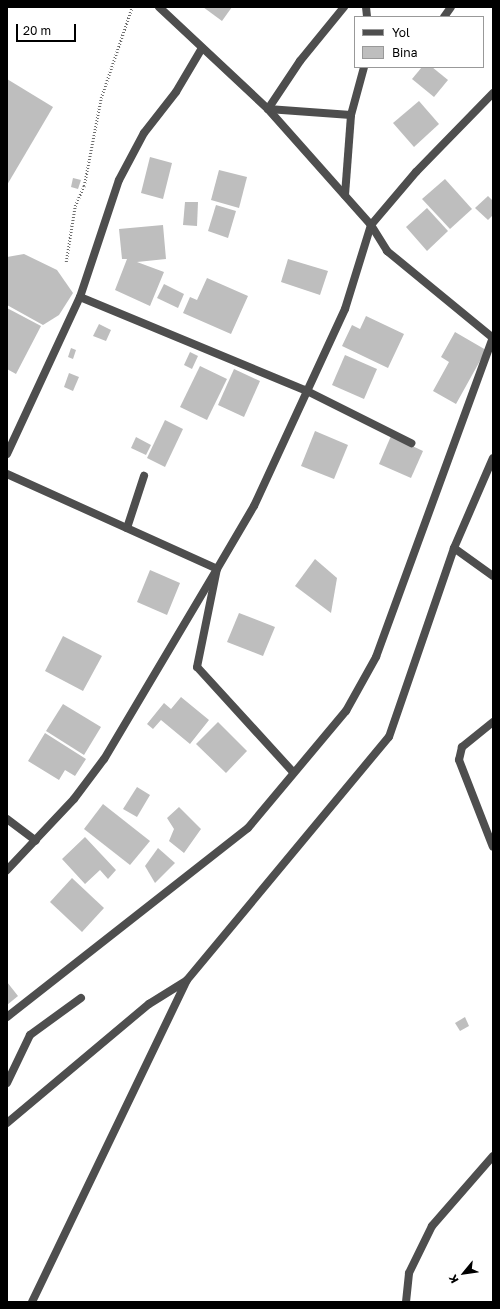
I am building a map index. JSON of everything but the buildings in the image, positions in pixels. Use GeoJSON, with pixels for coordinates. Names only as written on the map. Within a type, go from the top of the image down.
{"type":"FeatureCollection","features":[{"type":"Feature","properties":{"kind":"street"},"geometry":{"type":"LineString","coordinates":[[7,1017],[248,828],[293,772],[346,711],[376,657],[493,338],[387,251],[371,225],[268,109],[159,7]]}},
{"type":"Feature","properties":{"kind":"street"},"geometry":{"type":"LineString","coordinates":[[268,109],[300,61],[344,7]]}},
{"type":"Feature","properties":{"kind":"street"},"geometry":{"type":"LineString","coordinates":[[445,16],[451,7]]}},
{"type":"Feature","properties":{"kind":"street"},"geometry":{"type":"LineString","coordinates":[[7,454],[80,298],[119,180],[144,133],[176,92],[202,48]]}},
{"type":"Feature","properties":{"kind":"street"},"geometry":{"type":"LineString","coordinates":[[345,195],[351,115],[364,68]]}},
{"type":"Feature","properties":{"kind":"street"},"geometry":{"type":"LineString","coordinates":[[7,870],[36,841],[104,759],[254,506],[305,390],[345,309],[371,225],[416,172],[493,93]]}},
{"type":"Feature","properties":{"kind":"street"},"geometry":{"type":"LineString","coordinates":[[268,109],[351,115]]}},
{"type":"Feature","properties":{"kind":"street"},"geometry":{"type":"LineString","coordinates":[[80,298],[305,390],[411,443]]}},
{"type":"Feature","properties":{"kind":"street"},"geometry":{"type":"LineString","coordinates":[[32,1302],[186,980],[389,737],[454,548],[493,458]]}},
{"type":"Feature","properties":{"kind":"street"},"geometry":{"type":"LineString","coordinates":[[7,474],[217,569]]}},
{"type":"Feature","properties":{"kind":"street"},"geometry":{"type":"LineString","coordinates":[[127,528],[144,476]]}},
{"type":"Feature","properties":{"kind":"street"},"geometry":{"type":"LineString","coordinates":[[454,548],[493,576]]}},
{"type":"Feature","properties":{"kind":"street"},"geometry":{"type":"LineString","coordinates":[[217,569],[198,667],[293,772]]}},
{"type":"Feature","properties":{"kind":"street"},"geometry":{"type":"LineString","coordinates":[[493,722],[462,747],[459,760],[493,847]]}},
{"type":"Feature","properties":{"kind":"street"},"geometry":{"type":"LineString","coordinates":[[7,819],[36,841]]}},
{"type":"Feature","properties":{"kind":"street"},"geometry":{"type":"LineString","coordinates":[[7,1123],[149,1004],[186,980]]}},
{"type":"Feature","properties":{"kind":"street"},"geometry":{"type":"LineString","coordinates":[[7,1083],[30,1035],[80,998]]}},
{"type":"Feature","properties":{"kind":"street"},"geometry":{"type":"LineString","coordinates":[[406,1302],[409,1273],[432,1226],[493,1156]]}},
{"type":"Feature","properties":{"kind":"path"},"geometry":{"type":"LineString","coordinates":[[66,262],[75,206],[84,186],[101,98],[132,7]]}}]}
